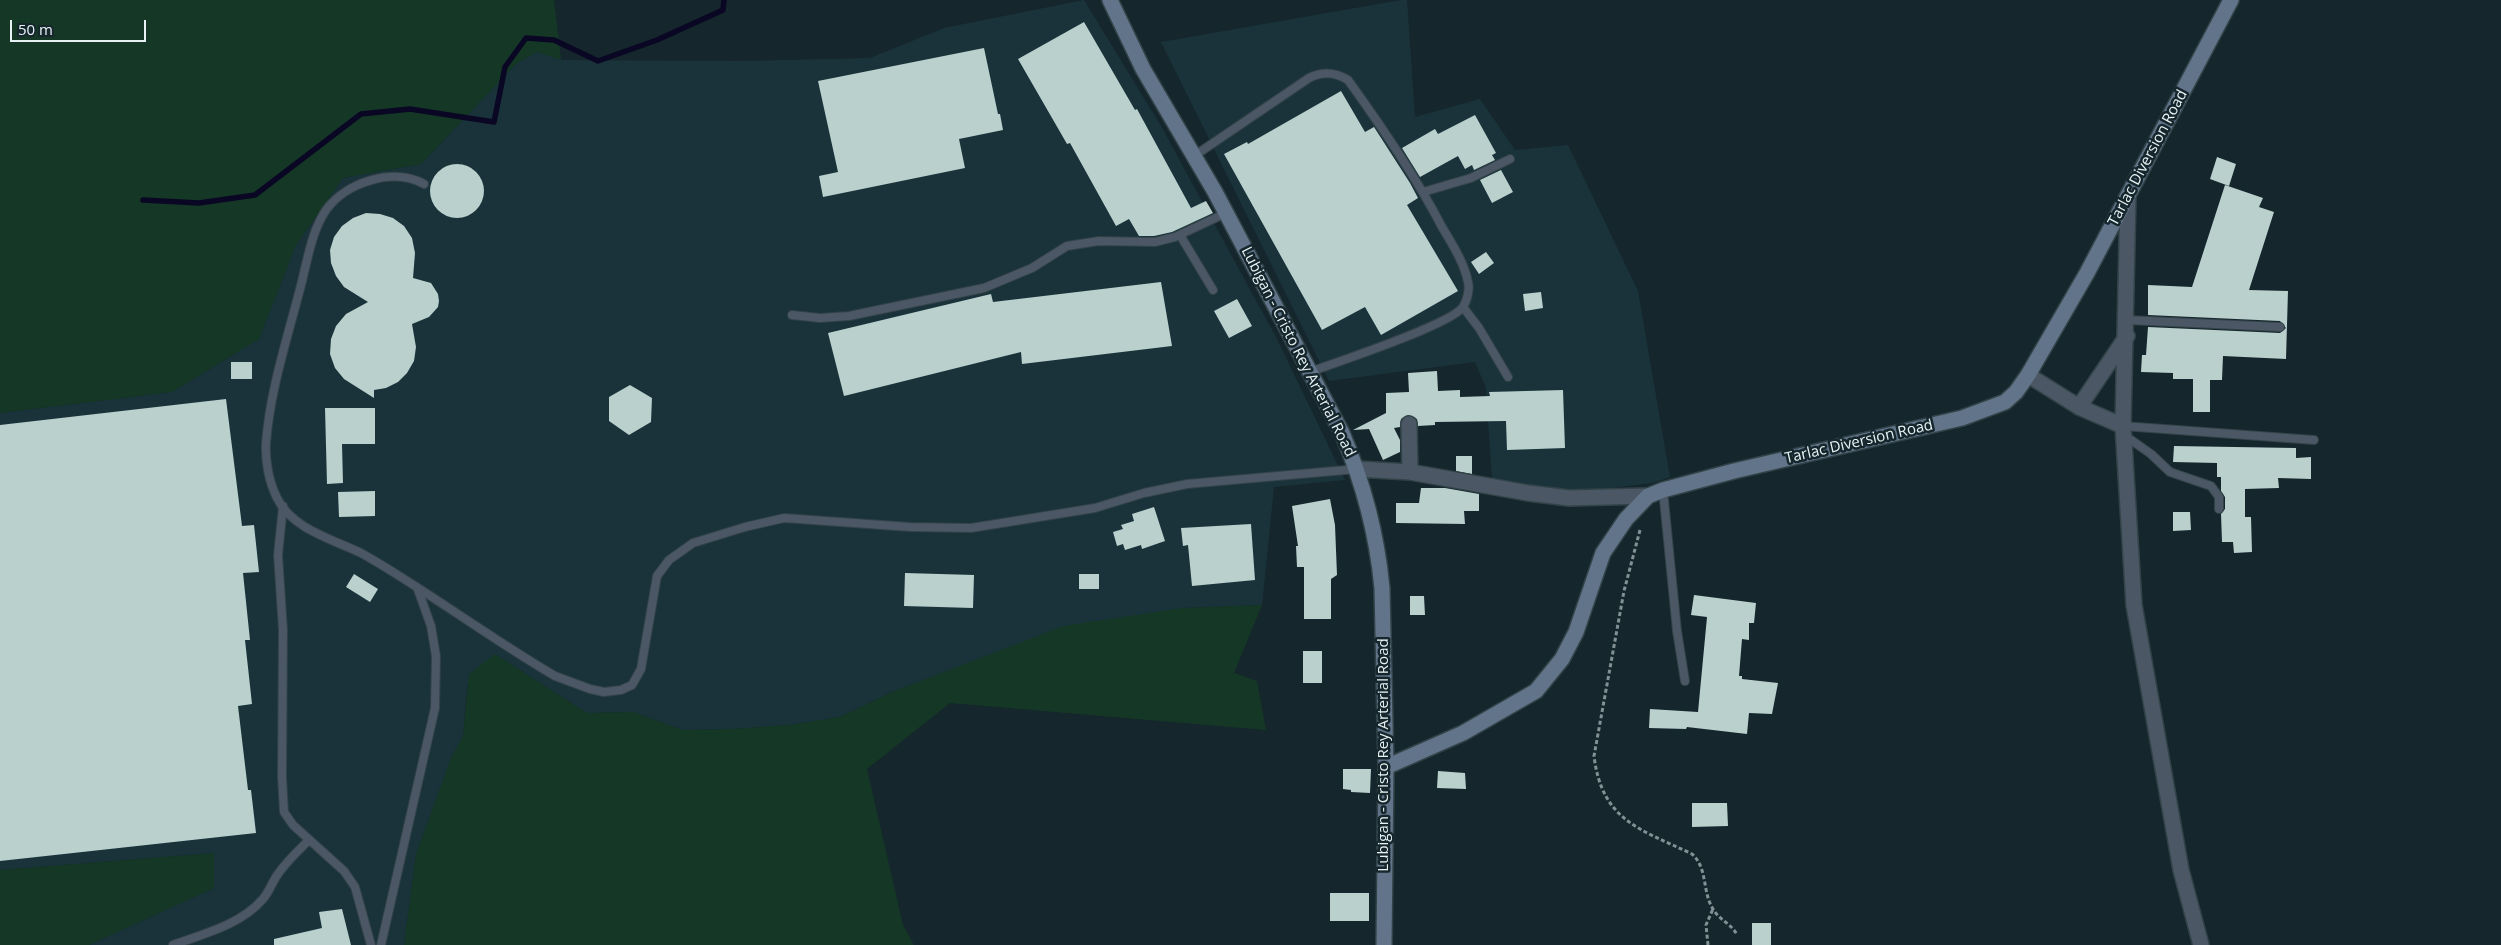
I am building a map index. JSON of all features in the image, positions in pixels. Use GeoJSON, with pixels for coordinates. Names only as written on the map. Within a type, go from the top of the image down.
{"type":"FeatureCollection","features":[{"type":"Feature","properties":{"kind":"main road","name":"Lubigan - Cristo Rey Arterial Road"},"geometry":{"type":"LineString","coordinates":[[1110,0],[1143,69],[1226,213],[1310,372],[1342,433],[1357,469],[1379,560],[1381,578],[1386,767],[1384,945]]}},
{"type":"Feature","properties":{"kind":"main road","name":"Tarlac Diversion Road"},"geometry":{"type":"LineString","coordinates":[[1386,767],[1463,732],[1536,692],[1562,659],[1576,632],[1603,554],[1626,519],[1648,496],[1663,490],[1734,471],[1929,427],[1987,410],[2004,402],[2028,375],[2128,195],[2231,0]]}},
{"type":"Feature","properties":{"kind":"street"},"geometry":{"type":"LineString","coordinates":[[2128,195],[2124,430],[2134,605],[2181,870],[2201,945]]}},
{"type":"Feature","properties":{"kind":"street"},"geometry":{"type":"LineString","coordinates":[[2080,407],[2127,336]]}},
{"type":"Feature","properties":{"kind":"street"},"geometry":{"type":"LineString","coordinates":[[2028,375],[2080,407],[2124,430]]}},
{"type":"Feature","properties":{"kind":"street"},"geometry":{"type":"LineString","coordinates":[[1409,424],[1410,472]]}},
{"type":"Feature","properties":{"kind":"street"},"geometry":{"type":"LineString","coordinates":[[1357,469],[1410,472],[1552,496],[1648,496]]}},
{"type":"Feature","properties":{"kind":"lane"},"geometry":{"type":"LineString","coordinates":[[1194,156],[1309,78],[1326,73],[1338,74],[1348,80],[1391,139],[1423,192],[1460,260],[1469,283],[1463,307],[1453,316],[1404,337],[1310,372]]}},
{"type":"Feature","properties":{"kind":"lane"},"geometry":{"type":"LineString","coordinates":[[1423,192],[1471,178],[1510,159]]}},
{"type":"Feature","properties":{"kind":"lane"},"geometry":{"type":"LineString","coordinates":[[424,184],[417,180],[394,178],[366,181],[347,191],[327,210],[313,240],[278,374],[266,444],[268,472],[277,500],[294,518],[317,534],[361,554],[417,587],[495,640],[555,676],[590,689],[604,692],[621,690],[632,685],[640,669],[657,576],[669,560],[693,543],[745,527],[784,518],[910,527],[970,528],[1095,508],[1144,493],[1187,484],[1357,469]]}},
{"type":"Feature","properties":{"kind":"lane"},"geometry":{"type":"LineString","coordinates":[[792,315],[820,318],[849,316],[984,288],[1032,268],[1059,250],[1079,242],[1155,242],[1180,235],[1226,213]]}},
{"type":"Feature","properties":{"kind":"lane"},"geometry":{"type":"LineString","coordinates":[[1180,235],[1213,290]]}},
{"type":"Feature","properties":{"kind":"lane"},"geometry":{"type":"LineString","coordinates":[[1463,307],[1480,328],[1508,377]]}},
{"type":"Feature","properties":{"kind":"lane"},"geometry":{"type":"LineString","coordinates":[[2127,320],[2280,327]]}},
{"type":"Feature","properties":{"kind":"lane"},"geometry":{"type":"LineString","coordinates":[[2124,430],[2314,440]]}},
{"type":"Feature","properties":{"kind":"lane"},"geometry":{"type":"LineString","coordinates":[[2124,430],[2170,472],[2211,486],[2220,497],[2219,509]]}},
{"type":"Feature","properties":{"kind":"lane"},"geometry":{"type":"LineString","coordinates":[[1663,490],[1677,631],[1685,681]]}},
{"type":"Feature","properties":{"kind":"lane"},"geometry":{"type":"LineString","coordinates":[[283,506],[278,555],[283,630],[282,798],[284,812],[293,825],[344,871],[355,887],[371,945]]}},
{"type":"Feature","properties":{"kind":"lane"},"geometry":{"type":"LineString","coordinates":[[381,945],[435,708],[436,656],[430,626],[417,587]]}},
{"type":"Feature","properties":{"kind":"lane"},"geometry":{"type":"LineString","coordinates":[[173,945],[242,917],[264,899],[287,861],[309,840]]}},
{"type":"Feature","properties":{"kind":"path"},"geometry":{"type":"LineString","coordinates":[[1641,524],[1624,591],[1594,756],[1596,774],[1605,798],[1624,821],[1692,854],[1699,860],[1713,909],[1735,929],[1738,935]]}},
{"type":"Feature","properties":{"kind":"path"},"geometry":{"type":"LineString","coordinates":[[1708,945],[1706,924],[1713,909]]}},
{"type":"Feature","properties":{"kind":"shaded area"},"geometry":{"type":"Polygon","coordinates":[[[1084,0],[1161,126],[1277,339],[1345,480],[1274,487],[1262,605],[1182,608],[1002,650],[890,693],[840,717],[789,725],[733,729],[683,730],[633,712],[587,713],[495,654],[467,687],[463,736],[452,756],[416,854],[404,945],[89,945],[214,888],[214,853],[0,870],[0,413],[172,392],[259,339],[296,245],[343,178],[421,164],[516,64],[537,52],[561,60],[744,61],[870,58],[944,28],[1084,0]]]}},
{"type":"Feature","properties":{"kind":"shaded area"},"geometry":{"type":"Polygon","coordinates":[[[1407,0],[1415,117],[1480,99],[1515,150],[1568,145],[1638,291],[1670,477],[1653,483],[1584,491],[1528,487],[1492,480],[1486,388],[1475,362],[1329,381],[1161,42],[1407,0]]]}},
{"type":"Feature","properties":{"kind":"green space"},"geometry":{"type":"Polygon","coordinates":[[[0,0],[554,0],[561,60],[537,52],[516,64],[421,164],[343,178],[296,245],[259,339],[172,392],[0,413],[0,0]]]}},
{"type":"Feature","properties":{"kind":"green space"},"geometry":{"type":"Polygon","coordinates":[[[1262,605],[1234,673],[1257,681],[1266,730],[950,703],[867,769],[903,925],[914,945],[404,945],[416,854],[452,756],[463,736],[469,674],[495,654],[587,713],[633,712],[683,730],[733,729],[789,725],[840,717],[890,693],[1063,626],[1182,608],[1262,605]]]}},
{"type":"Feature","properties":{"kind":"green space"},"geometry":{"type":"Polygon","coordinates":[[[214,853],[214,888],[89,945],[0,945],[0,870],[214,853]]]}},
{"type":"Feature","properties":{"kind":"building"},"geometry":{"type":"Polygon","coordinates":[[[1084,22],[1135,110],[1137,109],[1191,208],[1206,201],[1213,213],[1172,232],[1154,236],[1139,236],[1129,219],[1116,226],[1070,143],[1067,144],[1018,59],[1084,22]]]}},
{"type":"Feature","properties":{"kind":"building"},"geometry":{"type":"Polygon","coordinates":[[[984,48],[1003,130],[959,139],[965,168],[823,197],[819,176],[838,172],[818,81],[984,48]]]}},
{"type":"Feature","properties":{"kind":"building"},"geometry":{"type":"Polygon","coordinates":[[[1341,91],[1365,132],[1374,127],[1410,183],[1418,198],[1407,205],[1458,291],[1381,335],[1365,307],[1322,330],[1224,154],[1247,142],[1248,144],[1341,91]]]}},
{"type":"Feature","properties":{"kind":"building"},"geometry":{"type":"Polygon","coordinates":[[[1475,115],[1496,153],[1492,155],[1495,160],[1474,170],[1472,165],[1465,169],[1458,156],[1420,177],[1402,148],[1435,129],[1438,134],[1475,115]]]}},
{"type":"Feature","properties":{"kind":"building"},"geometry":{"type":"Polygon","coordinates":[[[2217,157],[2236,164],[2229,186],[2210,179],[2217,157]]]}},
{"type":"Feature","properties":{"kind":"building"},"geometry":{"type":"Polygon","coordinates":[[[452,164],[462,164],[472,168],[480,176],[484,191],[480,206],[472,214],[462,218],[452,218],[442,214],[434,206],[430,196],[430,186],[434,176],[442,168],[452,164]]]}},
{"type":"Feature","properties":{"kind":"building"},"geometry":{"type":"Polygon","coordinates":[[[1501,170],[1513,192],[1492,203],[1480,180],[1501,170]]]}},
{"type":"Feature","properties":{"kind":"building"},"geometry":{"type":"Polygon","coordinates":[[[2225,185],[2263,198],[2259,207],[2274,212],[2249,290],[2288,291],[2286,359],[2223,356],[2222,380],[2210,380],[2210,412],[2193,412],[2193,379],[2173,379],[2173,373],[2141,372],[2142,355],[2146,355],[2148,327],[2280,333],[2286,328],[2280,321],[2148,315],[2148,285],[2192,287],[2225,185]]]}},
{"type":"Feature","properties":{"kind":"building"},"geometry":{"type":"Polygon","coordinates":[[[366,213],[380,214],[393,218],[404,226],[412,238],[415,253],[413,278],[431,283],[438,294],[439,301],[438,307],[429,317],[412,324],[416,347],[414,361],[407,373],[398,382],[386,388],[374,390],[374,398],[344,379],[335,368],[330,354],[331,339],[336,326],[346,314],[368,302],[344,287],[336,276],[331,263],[330,250],[334,237],[342,226],[353,218],[366,213]]]}},
{"type":"Feature","properties":{"kind":"building"},"geometry":{"type":"Polygon","coordinates":[[[1486,252],[1494,263],[1479,274],[1471,262],[1486,252]]]}},
{"type":"Feature","properties":{"kind":"building"},"geometry":{"type":"Polygon","coordinates":[[[1161,282],[1172,346],[1022,364],[1021,352],[844,396],[828,333],[991,294],[993,302],[1161,282]]]}},
{"type":"Feature","properties":{"kind":"building"},"geometry":{"type":"Polygon","coordinates":[[[1541,292],[1543,308],[1525,311],[1523,294],[1541,292]]]}},
{"type":"Feature","properties":{"kind":"building"},"geometry":{"type":"Polygon","coordinates":[[[1237,299],[1252,326],[1229,338],[1214,311],[1237,299]]]}},
{"type":"Feature","properties":{"kind":"building"},"geometry":{"type":"Polygon","coordinates":[[[231,362],[252,362],[252,379],[231,379],[231,362]]]}},
{"type":"Feature","properties":{"kind":"building"},"geometry":{"type":"Polygon","coordinates":[[[1437,371],[1438,391],[1460,390],[1460,397],[1490,396],[1489,392],[1563,390],[1565,448],[1507,450],[1506,421],[1435,422],[1435,425],[1418,426],[1417,419],[1408,415],[1401,419],[1400,427],[1394,428],[1400,440],[1400,452],[1383,460],[1369,429],[1353,430],[1386,413],[1386,393],[1409,392],[1408,373],[1437,371]]]}},
{"type":"Feature","properties":{"kind":"building"},"geometry":{"type":"Polygon","coordinates":[[[630,385],[652,398],[651,422],[629,435],[609,421],[609,397],[630,385]]]}},
{"type":"Feature","properties":{"kind":"building"},"geometry":{"type":"Polygon","coordinates":[[[226,399],[242,526],[254,525],[259,572],[243,573],[250,640],[245,640],[252,704],[238,706],[248,790],[251,790],[256,833],[0,861],[0,425],[226,399]]]}},
{"type":"Feature","properties":{"kind":"building"},"geometry":{"type":"Polygon","coordinates":[[[325,408],[375,408],[375,444],[342,444],[343,483],[327,484],[325,408]]]}},
{"type":"Feature","properties":{"kind":"building"},"geometry":{"type":"Polygon","coordinates":[[[2174,446],[2296,448],[2296,458],[2311,457],[2311,479],[2278,478],[2279,488],[2245,489],[2245,517],[2251,517],[2252,552],[2234,553],[2233,542],[2222,542],[2221,514],[2225,509],[2225,497],[2221,491],[2221,477],[2217,477],[2217,463],[2173,462],[2174,446]]]}},
{"type":"Feature","properties":{"kind":"building"},"geometry":{"type":"Polygon","coordinates":[[[1456,456],[1472,456],[1472,474],[1456,471],[1456,456]]]}},
{"type":"Feature","properties":{"kind":"building"},"geometry":{"type":"Polygon","coordinates":[[[1421,488],[1445,488],[1479,494],[1479,511],[1464,511],[1465,524],[1396,523],[1396,503],[1419,503],[1421,488]]]}},
{"type":"Feature","properties":{"kind":"building"},"geometry":{"type":"Polygon","coordinates":[[[375,491],[375,516],[339,517],[338,492],[375,491]]]}},
{"type":"Feature","properties":{"kind":"building"},"geometry":{"type":"Polygon","coordinates":[[[1330,499],[1335,525],[1337,575],[1331,579],[1331,619],[1304,619],[1304,567],[1297,567],[1296,546],[1298,546],[1292,506],[1330,499]]]}},
{"type":"Feature","properties":{"kind":"building"},"geometry":{"type":"Polygon","coordinates":[[[1154,507],[1165,541],[1142,549],[1141,545],[1125,550],[1123,544],[1117,546],[1113,532],[1123,529],[1121,525],[1134,521],[1132,514],[1154,507]]]}},
{"type":"Feature","properties":{"kind":"building"},"geometry":{"type":"Polygon","coordinates":[[[2173,512],[2190,512],[2191,530],[2173,531],[2173,512]]]}},
{"type":"Feature","properties":{"kind":"building"},"geometry":{"type":"Polygon","coordinates":[[[1251,524],[1255,580],[1192,586],[1188,545],[1183,546],[1181,528],[1251,524]]]}},
{"type":"Feature","properties":{"kind":"building"},"geometry":{"type":"Polygon","coordinates":[[[905,573],[974,575],[973,608],[904,606],[905,573]]]}},
{"type":"Feature","properties":{"kind":"building"},"geometry":{"type":"Polygon","coordinates":[[[354,574],[378,589],[370,602],[346,587],[354,574]]]}},
{"type":"Feature","properties":{"kind":"building"},"geometry":{"type":"Polygon","coordinates":[[[1079,574],[1099,574],[1099,589],[1079,589],[1079,574]]]}},
{"type":"Feature","properties":{"kind":"building"},"geometry":{"type":"Polygon","coordinates":[[[1694,595],[1756,603],[1754,623],[1749,623],[1749,640],[1742,639],[1739,676],[1742,676],[1742,679],[1778,683],[1772,714],[1749,713],[1747,734],[1687,727],[1686,729],[1649,728],[1650,709],[1698,712],[1707,617],[1691,615],[1694,595]]]}},
{"type":"Feature","properties":{"kind":"building"},"geometry":{"type":"Polygon","coordinates":[[[1410,596],[1424,596],[1425,615],[1410,615],[1410,596]]]}},
{"type":"Feature","properties":{"kind":"building"},"geometry":{"type":"Polygon","coordinates":[[[1303,651],[1322,651],[1322,683],[1303,683],[1303,651]]]}},
{"type":"Feature","properties":{"kind":"building"},"geometry":{"type":"Polygon","coordinates":[[[1343,769],[1371,769],[1370,793],[1351,792],[1351,790],[1343,789],[1343,769]]]}},
{"type":"Feature","properties":{"kind":"building"},"geometry":{"type":"Polygon","coordinates":[[[1438,771],[1465,773],[1466,789],[1437,788],[1438,771]]]}},
{"type":"Feature","properties":{"kind":"building"},"geometry":{"type":"Polygon","coordinates":[[[1692,803],[1727,803],[1728,826],[1692,827],[1692,803]]]}},
{"type":"Feature","properties":{"kind":"building"},"geometry":{"type":"Polygon","coordinates":[[[1330,893],[1369,893],[1369,921],[1330,921],[1330,893]]]}},
{"type":"Feature","properties":{"kind":"building"},"geometry":{"type":"Polygon","coordinates":[[[342,909],[351,945],[274,945],[274,939],[322,928],[319,912],[342,909]]]}},
{"type":"Feature","properties":{"kind":"building"},"geometry":{"type":"Polygon","coordinates":[[[1752,923],[1771,923],[1771,945],[1752,945],[1752,923]]]}},
{"type":"Feature","properties":{"kind":"waterway"},"geometry":{"type":"LineString","coordinates":[[143,200],[199,203],[255,195],[361,114],[410,109],[494,122],[505,67],[526,38],[554,40],[598,61],[657,40],[723,10],[724,0]]}}]}
